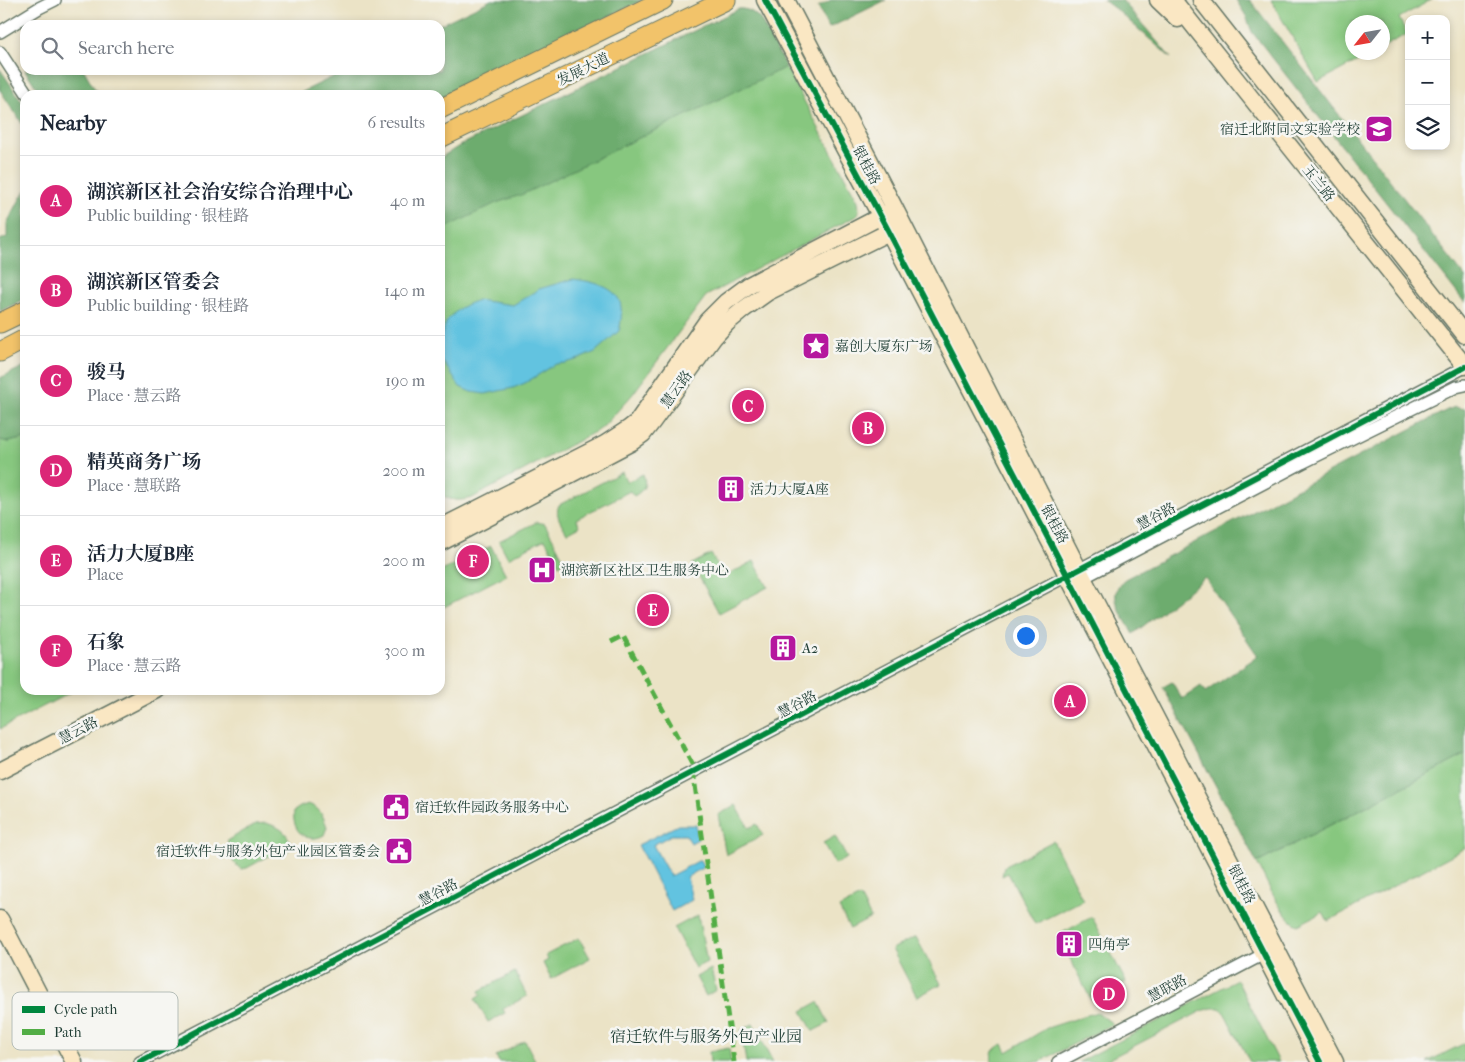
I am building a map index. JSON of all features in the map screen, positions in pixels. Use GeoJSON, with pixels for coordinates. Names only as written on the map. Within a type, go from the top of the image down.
{"type":"FeatureCollection","features":[{"type":"Feature","properties":{"kind":"main road","name":"发展大道"},"geometry":{"type":"LineString","coordinates":[[445,107],[664,0]]}},
{"type":"Feature","properties":{"kind":"main road","name":"发展大道"},"geometry":{"type":"LineString","coordinates":[[445,136],[726,0]]}},
{"type":"Feature","properties":{"kind":"main road"},"geometry":{"type":"LineString","coordinates":[[0,323],[20,313]]}},
{"type":"Feature","properties":{"kind":"main road"},"geometry":{"type":"LineString","coordinates":[[0,352],[20,342]]}},
{"type":"Feature","properties":{"kind":"street"},"geometry":{"type":"LineString","coordinates":[[0,32],[55,0]]}},
{"type":"Feature","properties":{"kind":"street","name":"银桂路"},"geometry":{"type":"LineString","coordinates":[[764,0],[880,217],[896,228]]}},
{"type":"Feature","properties":{"kind":"street","name":"银桂路"},"geometry":{"type":"LineString","coordinates":[[786,0],[895,209],[896,228],[1072,578],[1320,1062]]}},
{"type":"Feature","properties":{"kind":"street"},"geometry":{"type":"LineString","coordinates":[[1158,0],[1215,52]]}},
{"type":"Feature","properties":{"kind":"street","name":"玉兰路"},"geometry":{"type":"LineString","coordinates":[[1173,0],[1465,366]]}},
{"type":"Feature","properties":{"kind":"street","name":"玉兰路"},"geometry":{"type":"LineString","coordinates":[[1201,0],[1465,335]]}},
{"type":"Feature","properties":{"kind":"street"},"geometry":{"type":"LineString","coordinates":[[1207,0],[1231,39]]}},
{"type":"Feature","properties":{"kind":"street"},"geometry":{"type":"LineString","coordinates":[[0,52],[25,90]]}},
{"type":"Feature","properties":{"kind":"street","name":"慧云路"},"geometry":{"type":"LineString","coordinates":[[445,525],[605,444],[628,429],[646,411],[707,321],[726,302],[749,285],[895,209]]}},
{"type":"Feature","properties":{"kind":"street","name":"慧云路"},"geometry":{"type":"LineString","coordinates":[[445,540],[632,442],[643,434],[653,422],[714,337],[744,309],[768,292],[896,228]]}},
{"type":"Feature","properties":{"kind":"street","name":"慧谷路"},"geometry":{"type":"LineString","coordinates":[[1072,578],[1465,366]]}},
{"type":"Feature","properties":{"kind":"street","name":"慧谷路"},"geometry":{"type":"LineString","coordinates":[[178,1042],[1072,578],[1456,387],[1465,385]]}},
{"type":"Feature","properties":{"kind":"street","name":"银桂路"},"geometry":{"type":"LineString","coordinates":[[1072,578],[1335,1062]]}},
{"type":"Feature","properties":{"kind":"street","name":"慧云路"},"geometry":{"type":"LineString","coordinates":[[0,761],[125,695]]}},
{"type":"Feature","properties":{"kind":"street","name":"慧云路"},"geometry":{"type":"LineString","coordinates":[[0,771],[147,695]]}},
{"type":"Feature","properties":{"kind":"street"},"geometry":{"type":"LineString","coordinates":[[0,919],[38,992]]}},
{"type":"Feature","properties":{"kind":"street"},"geometry":{"type":"LineString","coordinates":[[0,939],[27,992]]}},
{"type":"Feature","properties":{"kind":"street","name":"慧联路"},"geometry":{"type":"LineString","coordinates":[[1058,1062],[1264,954]]}},
{"type":"Feature","properties":{"kind":"street"},"geometry":{"type":"LineString","coordinates":[[57,1050],[63,1062]]}},
{"type":"Feature","properties":{"kind":"street"},"geometry":{"type":"LineString","coordinates":[[68,1050],[74,1062]]}},
{"type":"Feature","properties":{"kind":"street","name":"慧谷路"},"geometry":{"type":"LineString","coordinates":[[140,1062],[163,1050]]}},
{"type":"Feature","properties":{"kind":"green space"},"geometry":{"type":"Polygon","coordinates":[[[491,0],[643,0],[445,96],[445,90],[306,90],[337,75],[445,75],[445,22],[491,0]]]}},
{"type":"Feature","properties":{"kind":"green space"},"geometry":{"type":"Polygon","coordinates":[[[831,0],[886,0],[829,28],[818,7],[831,0]]]}},
{"type":"Feature","properties":{"kind":"green space"},"geometry":{"type":"Polygon","coordinates":[[[1103,0],[1122,0],[1171,58],[1118,11],[1103,0]]]}},
{"type":"Feature","properties":{"kind":"green space"},"geometry":{"type":"Polygon","coordinates":[[[1236,0],[1250,0],[1465,277],[1465,303],[1252,32],[1246,16],[1236,0]]]}},
{"type":"Feature","properties":{"kind":"green space"},"geometry":{"type":"Polygon","coordinates":[[[1271,0],[1431,0],[1399,18],[1405,30],[1405,35],[1390,43],[1390,15],[1345,15],[1345,60],[1360,60],[1318,82],[1271,0]]]}},
{"type":"Feature","properties":{"kind":"green space"},"geometry":{"type":"Polygon","coordinates":[[[739,9],[746,10],[751,11],[760,19],[858,201],[859,210],[856,216],[706,296],[632,395],[602,428],[472,498],[455,500],[445,496],[445,155],[461,145],[739,9]]]}},
{"type":"Feature","properties":{"kind":"green space"},"geometry":{"type":"Polygon","coordinates":[[[739,9],[751,11],[760,19],[786,67],[521,195],[496,203],[445,228],[445,155],[461,145],[739,9]]]}},
{"type":"Feature","properties":{"kind":"green space"},"geometry":{"type":"Polygon","coordinates":[[[0,69],[20,99],[20,120],[0,90],[0,69]]]}},
{"type":"Feature","properties":{"kind":"green space"},"geometry":{"type":"Polygon","coordinates":[[[28,75],[87,75],[95,90],[38,90],[28,75]]]}},
{"type":"Feature","properties":{"kind":"green space"},"geometry":{"type":"Polygon","coordinates":[[[20,199],[20,301],[0,311],[0,240],[7,237],[7,223],[20,199]]]}},
{"type":"Feature","properties":{"kind":"green space"},"geometry":{"type":"Polygon","coordinates":[[[20,368],[20,439],[9,442],[0,440],[0,378],[20,368]]]}},
{"type":"Feature","properties":{"kind":"green space"},"geometry":{"type":"Polygon","coordinates":[[[1455,407],[1465,409],[1465,755],[1257,863],[1163,687],[1172,682],[1182,699],[1201,686],[1205,692],[1258,656],[1205,578],[1133,634],[1121,613],[1116,599],[1119,585],[1125,579],[1455,407]]]}},
{"type":"Feature","properties":{"kind":"green space"},"geometry":{"type":"Polygon","coordinates":[[[20,439],[20,695],[65,695],[0,729],[0,440],[9,442],[20,439]]]}},
{"type":"Feature","properties":{"kind":"green space"},"geometry":{"type":"Polygon","coordinates":[[[622,472],[627,482],[643,474],[645,485],[642,490],[634,496],[630,491],[576,519],[580,526],[567,533],[558,516],[559,505],[622,472]]]}},
{"type":"Feature","properties":{"kind":"green space"},"geometry":{"type":"Polygon","coordinates":[[[537,522],[545,524],[565,562],[559,565],[545,539],[508,558],[499,541],[537,522]]]}},
{"type":"Feature","properties":{"kind":"green space"},"geometry":{"type":"Polygon","coordinates":[[[491,546],[506,575],[445,606],[445,569],[491,546]]]}},
{"type":"Feature","properties":{"kind":"green space"},"geometry":{"type":"Polygon","coordinates":[[[711,554],[724,577],[754,561],[768,587],[719,613],[692,564],[711,554]]]}},
{"type":"Feature","properties":{"kind":"green space"},"geometry":{"type":"Polygon","coordinates":[[[1465,755],[1465,848],[1328,921],[1323,912],[1298,925],[1286,915],[1274,897],[1257,863],[1465,755]]]}},
{"type":"Feature","properties":{"kind":"green space"},"geometry":{"type":"Polygon","coordinates":[[[308,804],[320,812],[327,827],[324,835],[317,838],[306,837],[301,834],[295,824],[294,811],[308,804]]]}},
{"type":"Feature","properties":{"kind":"green space"},"geometry":{"type":"Polygon","coordinates":[[[736,805],[749,828],[757,824],[763,835],[726,855],[718,815],[736,805]]]}},
{"type":"Feature","properties":{"kind":"green space"},"geometry":{"type":"Polygon","coordinates":[[[266,823],[283,831],[292,847],[281,857],[278,851],[247,868],[241,869],[230,856],[228,840],[256,824],[266,823]]]}},
{"type":"Feature","properties":{"kind":"green space"},"geometry":{"type":"Polygon","coordinates":[[[835,836],[847,858],[835,864],[823,843],[835,836]]]}},
{"type":"Feature","properties":{"kind":"green space"},"geometry":{"type":"Polygon","coordinates":[[[1053,841],[1083,900],[1035,924],[1008,873],[1002,876],[1004,867],[1053,841]]]}},
{"type":"Feature","properties":{"kind":"green space"},"geometry":{"type":"Polygon","coordinates":[[[860,897],[871,918],[850,929],[839,908],[860,897]]]}},
{"type":"Feature","properties":{"kind":"green space"},"geometry":{"type":"Polygon","coordinates":[[[698,915],[707,962],[695,968],[674,928],[698,915]]]}},
{"type":"Feature","properties":{"kind":"green space"},"geometry":{"type":"Polygon","coordinates":[[[1092,917],[1126,982],[1091,1000],[1058,935],[1092,917]]]}},
{"type":"Feature","properties":{"kind":"green space"},"geometry":{"type":"Polygon","coordinates":[[[916,937],[941,984],[917,997],[892,949],[916,937]]]}},
{"type":"Feature","properties":{"kind":"green space"},"geometry":{"type":"Polygon","coordinates":[[[579,938],[590,958],[551,979],[543,963],[548,960],[546,955],[579,938]]]}},
{"type":"Feature","properties":{"kind":"green space"},"geometry":{"type":"Polygon","coordinates":[[[711,969],[716,990],[706,996],[696,977],[711,969]]]}},
{"type":"Feature","properties":{"kind":"green space"},"geometry":{"type":"Polygon","coordinates":[[[515,972],[527,996],[503,1009],[505,1013],[488,1022],[475,999],[481,995],[479,991],[515,972]]]}},
{"type":"Feature","properties":{"kind":"green space"},"geometry":{"type":"Polygon","coordinates":[[[1237,980],[1279,1062],[1250,1062],[1225,1014],[1220,1008],[1212,1008],[1202,1011],[1103,1062],[1079,1062],[1237,980]]]}},
{"type":"Feature","properties":{"kind":"green space"},"geometry":{"type":"Polygon","coordinates":[[[818,1002],[829,1023],[813,1031],[802,1011],[818,1002]]]}},
{"type":"Feature","properties":{"kind":"green space"},"geometry":{"type":"Polygon","coordinates":[[[1097,1012],[1113,1024],[1039,1062],[992,1062],[993,1051],[1003,1044],[1007,1052],[1047,1028],[1097,1012]]]}},
{"type":"Feature","properties":{"kind":"green space"},"geometry":{"type":"Polygon","coordinates":[[[753,1024],[773,1062],[746,1062],[741,1030],[753,1024]]]}},
{"type":"Feature","properties":{"kind":"green space"},"geometry":{"type":"Polygon","coordinates":[[[525,1041],[535,1060],[532,1062],[499,1062],[496,1056],[525,1041]]]}},
{"type":"Feature","properties":{"kind":"green space"},"geometry":{"type":"Polygon","coordinates":[[[1465,1043],[1465,1062],[1427,1062],[1465,1043]]]}},
{"type":"Feature","properties":{"kind":"green space"},"geometry":{"type":"Polygon","coordinates":[[[729,1048],[731,1062],[710,1062],[709,1052],[729,1048]]]}},
{"type":"Feature","properties":{"kind":"water"},"geometry":{"type":"Polygon","coordinates":[[[573,279],[595,283],[609,289],[619,300],[621,307],[619,331],[595,352],[566,363],[556,364],[513,388],[485,394],[471,392],[460,387],[445,365],[445,325],[447,320],[460,308],[477,300],[513,305],[539,289],[573,279]]]}},
{"type":"Feature","properties":{"kind":"water"},"geometry":{"type":"Polygon","coordinates":[[[678,825],[696,825],[698,839],[691,843],[686,835],[671,835],[653,845],[670,876],[700,860],[704,867],[687,877],[692,900],[672,911],[638,845],[678,825]]]}},
{"type":"Feature","properties":{"kind":"marked path"},"geometry":{"type":"LineString","coordinates":[[611,642],[623,636],[692,764],[734,1062]]}},
{"type":"Feature","properties":{"kind":"cycle path"},"geometry":{"type":"LineString","coordinates":[[765,0],[889,232],[1320,1062]]}},
{"type":"Feature","properties":{"kind":"cycle path"},"geometry":{"type":"LineString","coordinates":[[178,1042],[1465,367]]}},
{"type":"Feature","properties":{"kind":"cycle path"},"geometry":{"type":"LineString","coordinates":[[140,1062],[163,1050]]}},
{"type":"Feature","properties":{"kind":"place","name":"宿迁北附同文实验学校"},"geometry":{"type":"Point","coordinates":[1379,129]}},
{"type":"Feature","properties":{"kind":"place","name":"嘉创大厦东广场"},"geometry":{"type":"Point","coordinates":[816,346]}},
{"type":"Feature","properties":{"kind":"place","name":"骏马"},"geometry":{"type":"Point","coordinates":[748,406]}},
{"type":"Feature","properties":{"kind":"place","name":"湖滨新区管委会"},"geometry":{"type":"Point","coordinates":[868,428]}},
{"type":"Feature","properties":{"kind":"place","name":"活力大厦A座"},"geometry":{"type":"Point","coordinates":[731,489]}},
{"type":"Feature","properties":{"kind":"place","name":"石象"},"geometry":{"type":"Point","coordinates":[473,561]}},
{"type":"Feature","properties":{"kind":"place","name":"湖滨新区社区卫生服务中心"},"geometry":{"type":"Point","coordinates":[542,570]}},
{"type":"Feature","properties":{"kind":"place","name":"活力大厦B座"},"geometry":{"type":"Point","coordinates":[653,610]}},
{"type":"Feature","properties":{"kind":"place","name":"A2"},"geometry":{"type":"Point","coordinates":[783,648]}},
{"type":"Feature","properties":{"kind":"place","name":"湖滨新区社会治安综合治理中心"},"geometry":{"type":"Point","coordinates":[1070,701]}},
{"type":"Feature","properties":{"kind":"place","name":"宿迁软件园政务服务中心"},"geometry":{"type":"Point","coordinates":[396,807]}},
{"type":"Feature","properties":{"kind":"place","name":"宿迁软件与服务外包产业园区管委会"},"geometry":{"type":"Point","coordinates":[399,851]}},
{"type":"Feature","properties":{"kind":"place","name":"四角亭"},"geometry":{"type":"Point","coordinates":[1069,944]}},
{"type":"Feature","properties":{"kind":"place","name":"精英商务广场"},"geometry":{"type":"Point","coordinates":[1109,994]}},
{"type":"Feature","properties":{"kind":"district","name":"宿迁软件与服务外包产业园"},"geometry":{"type":"Point","coordinates":[706,1036]}}]}
